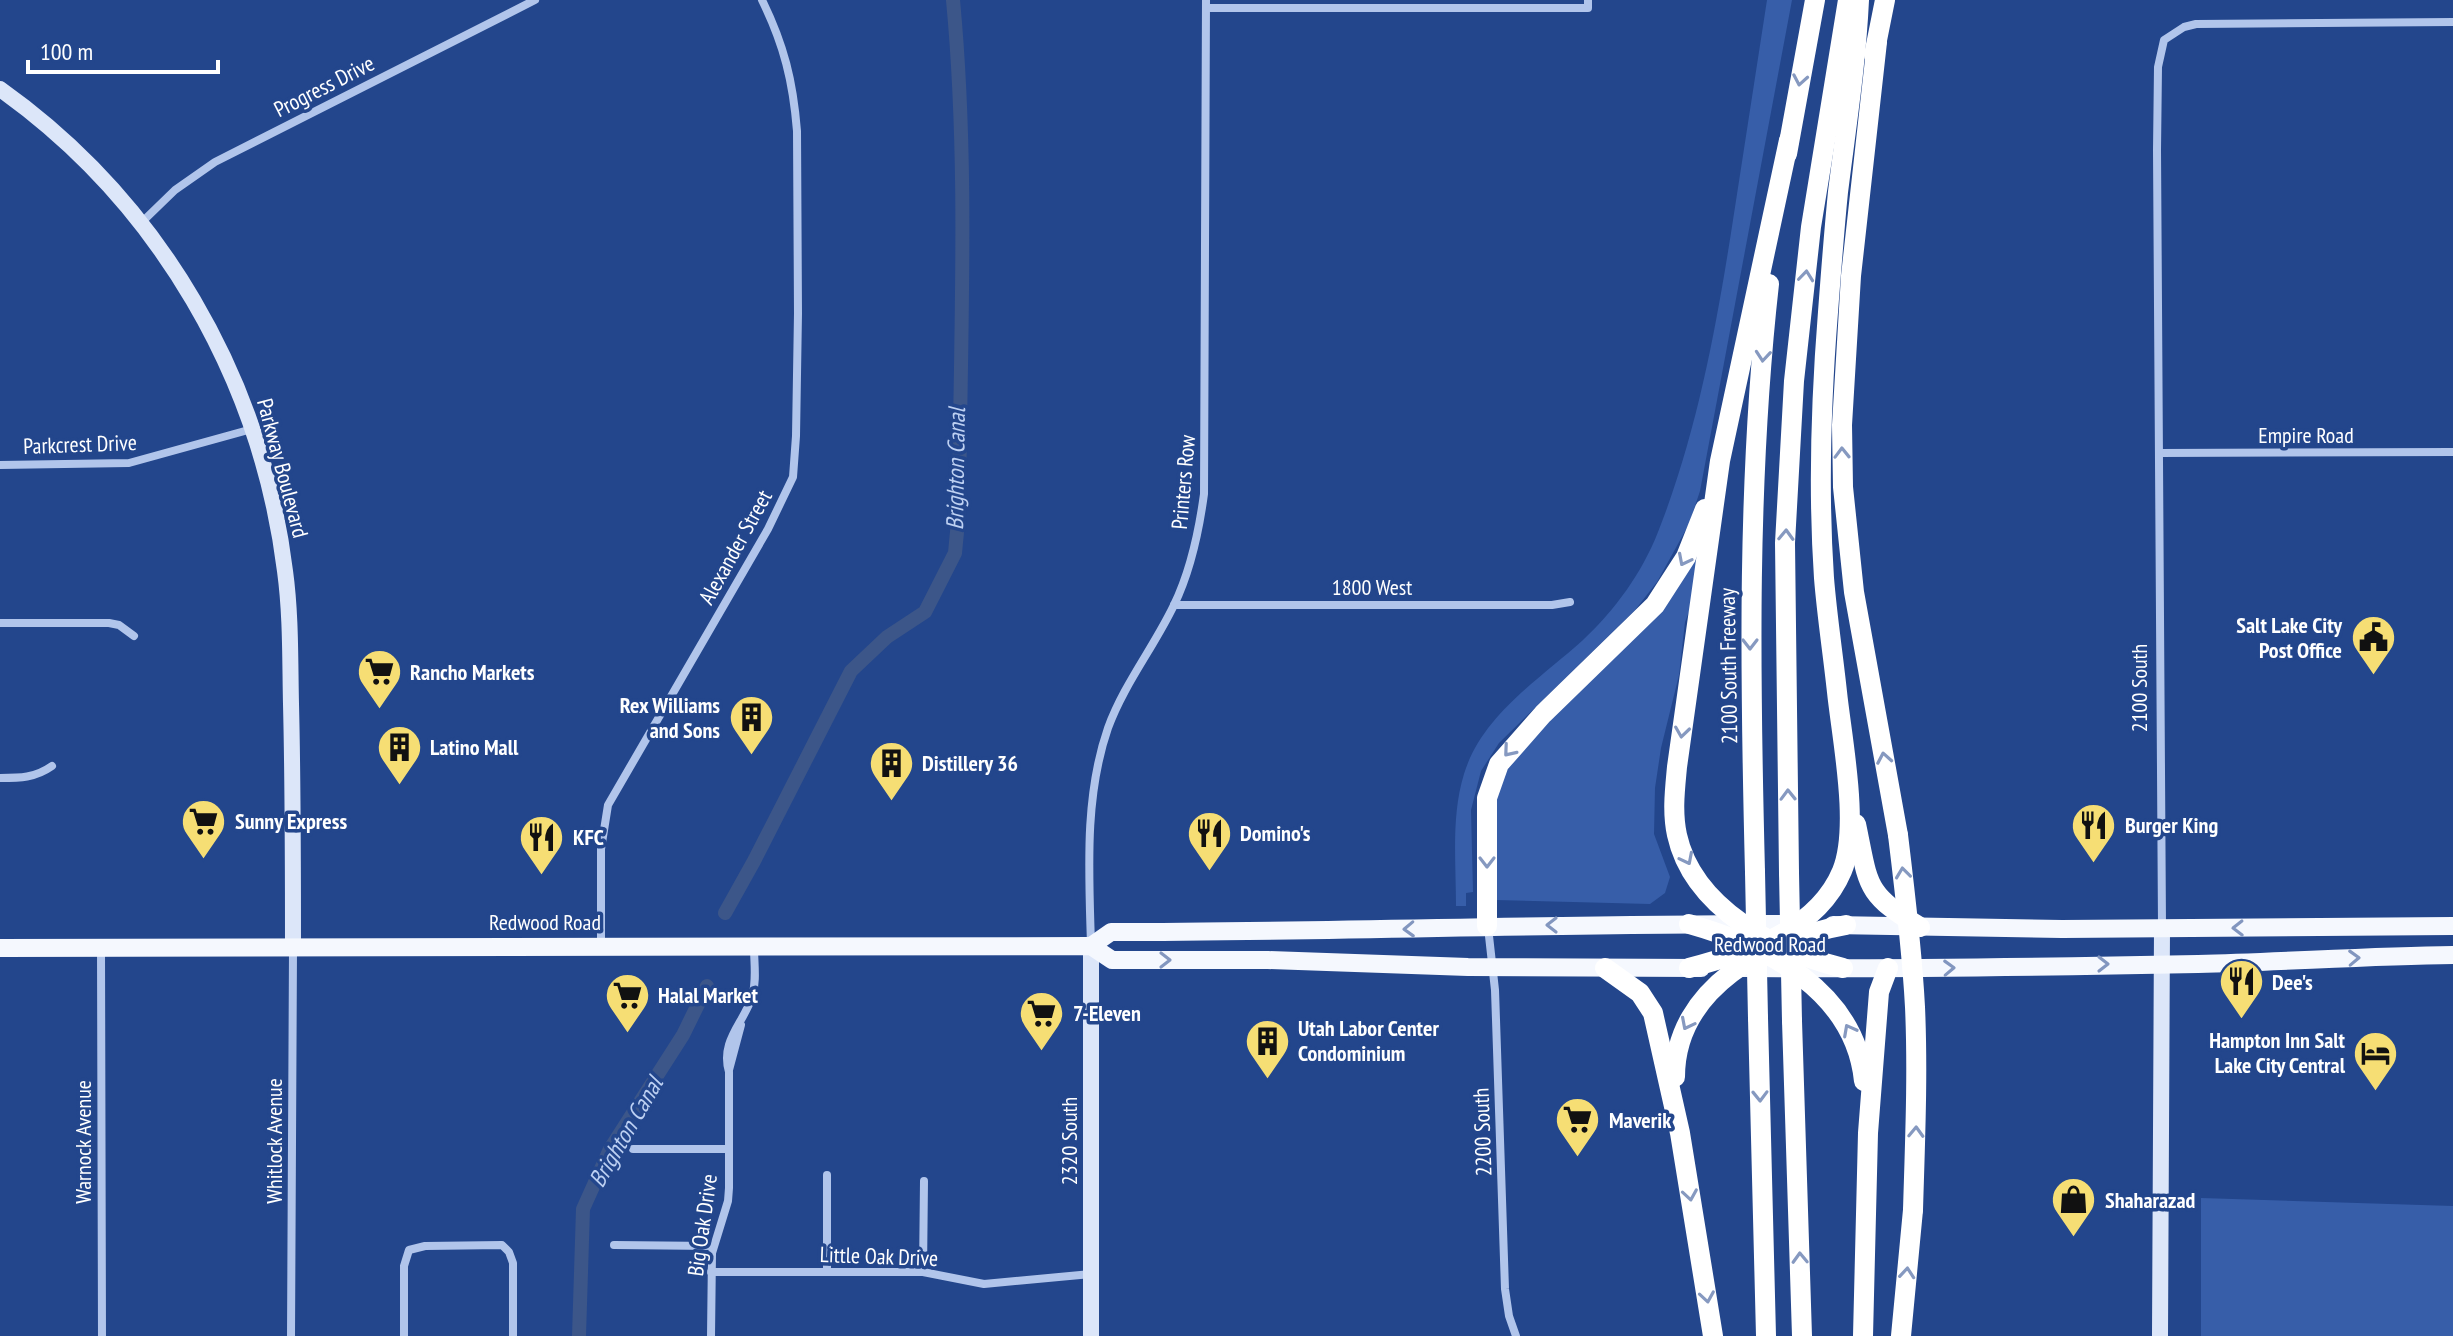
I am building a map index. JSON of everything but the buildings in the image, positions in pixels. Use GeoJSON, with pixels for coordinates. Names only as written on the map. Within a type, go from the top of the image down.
{"type":"FeatureCollection","features":[{"type":"Feature","properties":{"kind":"highway"},"geometry":{"type":"LineString","coordinates":[[1802,1336],[1792,1021],[1785,543],[1794,381],[1811,227],[1848,0]]}},
{"type":"Feature","properties":{"kind":"highway"},"geometry":{"type":"LineString","coordinates":[[1859,0],[1828,315],[1822,429],[1822,541],[1847,777],[1865,866],[1872,890],[1885,905],[1920,927]]}},
{"type":"Feature","properties":{"kind":"highway"},"geometry":{"type":"LineString","coordinates":[[1828,315],[1852,165],[1885,0]]}},
{"type":"Feature","properties":{"kind":"highway","name":"2100 South Freeway"},"geometry":{"type":"LineString","coordinates":[[1766,1336],[1750,666],[1754,468],[1767,303],[1789,140],[1812,7]]}},
{"type":"Feature","properties":{"kind":"highway"},"geometry":{"type":"LineString","coordinates":[[1877,42],[1851,276],[1842,425],[1843,487],[1848,549],[1898,835],[1909,924],[1916,1052],[1913,1210],[1901,1336]]}},
{"type":"Feature","properties":{"kind":"highway"},"geometry":{"type":"LineString","coordinates":[[1789,140],[1720,461],[1677,767],[1674,812],[1677,836],[1690,867],[1715,900],[1832,1006],[1853,1037],[1864,1075],[1868,1133]]}},
{"type":"Feature","properties":{"kind":"highway"},"geometry":{"type":"LineString","coordinates":[[1487,926],[1487,798],[1499,764],[1543,714],[1655,605],[1686,557],[1720,461]]}},
{"type":"Feature","properties":{"kind":"highway"},"geometry":{"type":"LineString","coordinates":[[1680,1133],[1675,1062],[1687,1019],[1706,995],[1798,924],[1829,892],[1844,863],[1849,840],[1847,777]]}},
{"type":"Feature","properties":{"kind":"highway"},"geometry":{"type":"LineString","coordinates":[[1689,924],[1843,968]]}},
{"type":"Feature","properties":{"kind":"highway"},"geometry":{"type":"LineString","coordinates":[[1689,968],[1846,925]]}},
{"type":"Feature","properties":{"kind":"highway"},"geometry":{"type":"LineString","coordinates":[[1605,968],[1640,993],[1653,1013],[1680,1133],[1713,1336]]}},
{"type":"Feature","properties":{"kind":"highway"},"geometry":{"type":"LineString","coordinates":[[1863,1336],[1868,1133],[1879,992],[1888,968]]}},
{"type":"Feature","properties":{"kind":"main road","name":"Redwood Road"},"geometry":{"type":"LineString","coordinates":[[1091,946],[1111,932],[1311,932],[1487,926],[2453,926]]}},
{"type":"Feature","properties":{"kind":"main road","name":"Redwood Road"},"geometry":{"type":"LineString","coordinates":[[0,948],[1091,946],[1112,960],[1268,960],[1493,968],[1888,968],[2453,955]]}},
{"type":"Feature","properties":{"kind":"street","name":"Progress Drive"},"geometry":{"type":"LineString","coordinates":[[142,222],[175,190],[215,162],[535,0]]}},
{"type":"Feature","properties":{"kind":"street","name":"Alexander Street"},"geometry":{"type":"LineString","coordinates":[[601,946],[601,849],[608,805],[768,529],[793,477],[798,313],[797,131],[780,37],[762,0]]}},
{"type":"Feature","properties":{"kind":"street"},"geometry":{"type":"LineString","coordinates":[[1206,4],[1588,4]]}},
{"type":"Feature","properties":{"kind":"street","name":"Printers Row"},"geometry":{"type":"LineString","coordinates":[[1091,946],[1090,857],[1097,769],[1116,709],[1174,605],[1198,534],[1205,478],[1206,4]]}},
{"type":"Feature","properties":{"kind":"street","name":"2100 South"},"geometry":{"type":"LineString","coordinates":[[2160,1336],[2162,928],[2157,78],[2164,40],[2184,27],[2196,24],[2453,22]]}},
{"type":"Feature","properties":{"kind":"street","name":"Parkway Boulevard"},"geometry":{"type":"LineString","coordinates":[[0,89],[35,115],[79,155],[142,222],[203,315],[235,381],[253,428],[276,516],[288,599],[293,947]]}},
{"type":"Feature","properties":{"kind":"street","name":"Parkcrest Drive"},"geometry":{"type":"LineString","coordinates":[[0,465],[129,463],[253,428]]}},
{"type":"Feature","properties":{"kind":"street","name":"Empire Road"},"geometry":{"type":"LineString","coordinates":[[2159,453],[2453,452]]}},
{"type":"Feature","properties":{"kind":"street","name":"1800 West"},"geometry":{"type":"LineString","coordinates":[[1174,605],[1552,605],[1570,602]]}},
{"type":"Feature","properties":{"kind":"street"},"geometry":{"type":"LineString","coordinates":[[0,623],[109,623],[119,625],[134,636]]}},
{"type":"Feature","properties":{"kind":"street"},"geometry":{"type":"LineString","coordinates":[[0,778],[27,778],[41,774],[52,766]]}},
{"type":"Feature","properties":{"kind":"street","name":"2200 South"},"geometry":{"type":"LineString","coordinates":[[1487,926],[1493,968],[1504,1276],[1506,1301],[1516,1336]]}},
{"type":"Feature","properties":{"kind":"street","name":"Big Oak Drive"},"geometry":{"type":"LineString","coordinates":[[711,1336],[713,1246],[728,1201],[729,1072],[742,1020],[753,992],[754,946]]}},
{"type":"Feature","properties":{"kind":"street","name":"2320 South"},"geometry":{"type":"LineString","coordinates":[[1091,946],[1091,1336]]}},
{"type":"Feature","properties":{"kind":"street","name":"Warnock Avenue"},"geometry":{"type":"LineString","coordinates":[[101,947],[102,1336]]}},
{"type":"Feature","properties":{"kind":"street","name":"Whitlock Avenue"},"geometry":{"type":"LineString","coordinates":[[291,1336],[293,947]]}},
{"type":"Feature","properties":{"kind":"street"},"geometry":{"type":"LineString","coordinates":[[633,1149],[729,1149]]}},
{"type":"Feature","properties":{"kind":"street"},"geometry":{"type":"LineString","coordinates":[[827,1175],[827,1271]]}},
{"type":"Feature","properties":{"kind":"street"},"geometry":{"type":"LineString","coordinates":[[923,1272],[924,1181]]}},
{"type":"Feature","properties":{"kind":"street"},"geometry":{"type":"LineString","coordinates":[[404,1336],[404,1266],[409,1250],[425,1246],[502,1245],[513,1263],[513,1336]]}},
{"type":"Feature","properties":{"kind":"street"},"geometry":{"type":"LineString","coordinates":[[614,1245],[713,1246]]}},
{"type":"Feature","properties":{"kind":"street","name":"Little Oak Drive"},"geometry":{"type":"LineString","coordinates":[[711,1272],[923,1272],[984,1284],[1091,1274]]}},
{"type":"Feature","properties":{"kind":"shaded area"},"geometry":{"type":"Polygon","coordinates":[[[1767,0],[1792,0],[1700,491],[1689,524],[1657,582],[1635,610],[1499,743],[1481,771],[1471,810],[1473,892],[1466,893],[1466,906],[1456,906],[1457,806],[1464,774],[1473,753],[1498,716],[1583,640],[1617,603],[1644,562],[1671,496],[1694,422],[1711,347],[1767,0]]]}},
{"type":"Feature","properties":{"kind":"shaded area"},"geometry":{"type":"Polygon","coordinates":[[[1690,559],[1699,562],[1655,788],[1654,834],[1670,877],[1665,893],[1650,904],[1496,900],[1495,795],[1507,763],[1690,559]]]}},
{"type":"Feature","properties":{"kind":"shaded area"},"geometry":{"type":"Polygon","coordinates":[[[2201,1198],[2453,1206],[2453,1336],[2201,1336],[2201,1198]]]}},
{"type":"Feature","properties":{"kind":"waterway","name":"Brighton Canal"},"geometry":{"type":"LineString","coordinates":[[725,913],[851,671],[887,637],[925,612],[955,553],[959,511],[962,191],[953,0]]}},
{"type":"Feature","properties":{"kind":"waterway","name":"Brighton Canal"},"geometry":{"type":"LineString","coordinates":[[579,1336],[583,1209],[610,1149],[683,1035],[707,986]]}},
{"type":"Feature","properties":{"kind":"place","name":"Salt Lake City Post Office"},"geometry":{"type":"Point","coordinates":[2373,677]}},
{"type":"Feature","properties":{"kind":"place","name":"Rancho Markets"},"geometry":{"type":"Point","coordinates":[379,711]}},
{"type":"Feature","properties":{"kind":"place","name":"Rex Williams and Sons"},"geometry":{"type":"Point","coordinates":[751,757]}},
{"type":"Feature","properties":{"kind":"place","name":"Latino Mall"},"geometry":{"type":"Point","coordinates":[399,786]}},
{"type":"Feature","properties":{"kind":"place","name":"Distillery 36"},"geometry":{"type":"Point","coordinates":[891,802]}},
{"type":"Feature","properties":{"kind":"place","name":"Sunny Express"},"geometry":{"type":"Point","coordinates":[204,860]}},
{"type":"Feature","properties":{"kind":"place","name":"Burger King"},"geometry":{"type":"Point","coordinates":[2094,864]}},
{"type":"Feature","properties":{"kind":"place","name":"Domino's"},"geometry":{"type":"Point","coordinates":[1209,872]}},
{"type":"Feature","properties":{"kind":"place","name":"KFC"},"geometry":{"type":"Point","coordinates":[542,876]}},
{"type":"Feature","properties":{"kind":"place","name":"Dee's"},"geometry":{"type":"Point","coordinates":[2241,1021]}},
{"type":"Feature","properties":{"kind":"place","name":"Halal Market"},"geometry":{"type":"Point","coordinates":[627,1034]}},
{"type":"Feature","properties":{"kind":"place","name":"7-Eleven"},"geometry":{"type":"Point","coordinates":[1042,1052]}},
{"type":"Feature","properties":{"kind":"place","name":"Utah Labor Center Condominium"},"geometry":{"type":"Point","coordinates":[1267,1080]}},
{"type":"Feature","properties":{"kind":"place","name":"Hampton Inn Salt Lake City Central"},"geometry":{"type":"Point","coordinates":[2376,1092]}},
{"type":"Feature","properties":{"kind":"place","name":"Maverik"},"geometry":{"type":"Point","coordinates":[1578,1159]}},
{"type":"Feature","properties":{"kind":"place","name":"Shaharazad"},"geometry":{"type":"Point","coordinates":[2074,1239]}}]}
